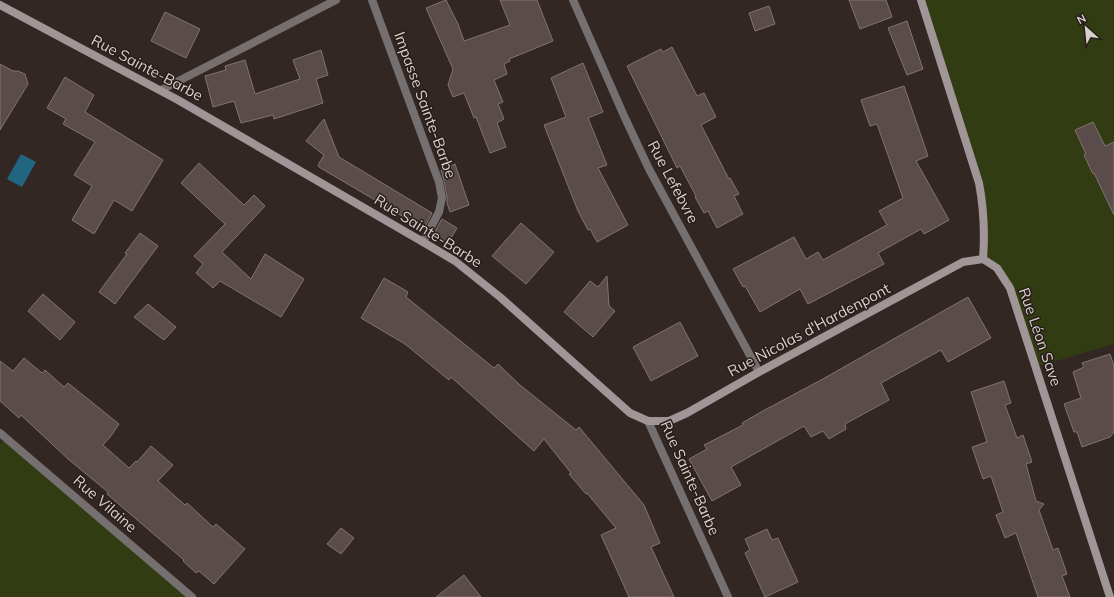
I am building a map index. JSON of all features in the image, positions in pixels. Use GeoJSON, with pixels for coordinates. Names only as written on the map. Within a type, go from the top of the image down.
{"type":"FeatureCollection","features":[{"type":"Feature","properties":{"kind":"street"},"geometry":{"type":"LineString","coordinates":[[161,90],[336,0]]}},
{"type":"Feature","properties":{"kind":"street","name":"Impasse Sainte-Barbe"},"geometry":{"type":"LineString","coordinates":[[372,0],[439,182],[442,198],[439,212],[423,242]]}},
{"type":"Feature","properties":{"kind":"street","name":"Rue Lefebvre"},"geometry":{"type":"LineString","coordinates":[[574,0],[625,118],[649,169],[759,372]]}},
{"type":"Feature","properties":{"kind":"street"},"geometry":{"type":"LineString","coordinates":[[921,0],[979,183],[983,206],[985,233],[983,259]]}},
{"type":"Feature","properties":{"kind":"street","name":"Rue Sainte-Barbe"},"geometry":{"type":"LineString","coordinates":[[0,5],[161,90],[423,242],[455,261],[500,297],[630,413],[648,420],[728,597]]}},
{"type":"Feature","properties":{"kind":"street","name":"Rue Nicolas d'Hardenpont"},"geometry":{"type":"LineString","coordinates":[[648,420],[669,420],[687,413],[759,372],[963,262],[983,259]]}},
{"type":"Feature","properties":{"kind":"street","name":"Rue Léon Save"},"geometry":{"type":"LineString","coordinates":[[983,259],[997,268],[1010,288],[1110,597]]}},
{"type":"Feature","properties":{"kind":"street","name":"Rue Vilaine"},"geometry":{"type":"LineString","coordinates":[[0,433],[192,597]]}},
{"type":"Feature","properties":{"kind":"green space"},"geometry":{"type":"Polygon","coordinates":[[[921,0],[1114,0],[1114,344],[1036,367],[1010,288],[997,268],[983,259],[983,206],[921,0]]]}},
{"type":"Feature","properties":{"kind":"green space"},"geometry":{"type":"Polygon","coordinates":[[[6,437],[192,597],[0,597],[0,444],[6,437]]]}},
{"type":"Feature","properties":{"kind":"water"},"geometry":{"type":"Polygon","coordinates":[[[21,154],[36,162],[22,187],[7,179],[21,154]]]}},
{"type":"Feature","properties":{"kind":"building"},"geometry":{"type":"Polygon","coordinates":[[[446,0],[458,24],[464,41],[510,25],[500,0],[537,0],[553,41],[509,59],[510,61],[504,64],[507,74],[494,80],[503,102],[498,104],[504,119],[497,123],[506,147],[490,153],[476,117],[474,118],[464,93],[453,97],[448,85],[453,69],[426,8],[446,0]]]}},
{"type":"Feature","properties":{"kind":"building"},"geometry":{"type":"Polygon","coordinates":[[[849,0],[886,0],[892,17],[860,29],[849,0]]]}},
{"type":"Feature","properties":{"kind":"building"},"geometry":{"type":"Polygon","coordinates":[[[769,6],[775,24],[755,31],[749,13],[769,6]]]}},
{"type":"Feature","properties":{"kind":"building"},"geometry":{"type":"Polygon","coordinates":[[[165,12],[200,29],[186,58],[151,41],[165,12]]]}},
{"type":"Feature","properties":{"kind":"building"},"geometry":{"type":"Polygon","coordinates":[[[907,21],[923,69],[907,75],[888,28],[907,21]]]}},
{"type":"Feature","properties":{"kind":"building"},"geometry":{"type":"Polygon","coordinates":[[[672,47],[697,96],[704,93],[716,117],[701,125],[729,179],[730,178],[739,194],[734,196],[743,214],[717,228],[708,211],[704,213],[680,166],[677,168],[627,66],[661,49],[663,52],[672,47]]]}},
{"type":"Feature","properties":{"kind":"building"},"geometry":{"type":"Polygon","coordinates":[[[321,50],[328,75],[316,79],[323,103],[274,119],[273,115],[241,123],[234,101],[213,107],[205,76],[226,70],[225,66],[245,60],[255,94],[300,79],[293,60],[321,50]]]}},
{"type":"Feature","properties":{"kind":"building"},"geometry":{"type":"Polygon","coordinates":[[[583,63],[603,112],[588,118],[607,165],[598,168],[628,225],[597,242],[590,229],[588,230],[578,211],[544,125],[566,117],[551,78],[583,63]]]}},
{"type":"Feature","properties":{"kind":"building"},"geometry":{"type":"Polygon","coordinates":[[[0,64],[13,71],[18,71],[25,74],[28,84],[0,130],[0,64]]]}},
{"type":"Feature","properties":{"kind":"building"},"geometry":{"type":"Polygon","coordinates":[[[65,77],[94,95],[85,112],[163,160],[132,211],[114,200],[94,234],[72,220],[92,186],[74,175],[95,142],[63,124],[66,119],[47,108],[65,77]]]}},
{"type":"Feature","properties":{"kind":"building"},"geometry":{"type":"Polygon","coordinates":[[[904,86],[928,156],[916,161],[949,220],[924,234],[921,229],[878,253],[884,264],[808,304],[800,289],[760,312],[733,269],[794,237],[806,259],[818,252],[823,260],[887,225],[879,211],[903,198],[877,124],[870,126],[861,100],[904,86]]]}},
{"type":"Feature","properties":{"kind":"building"},"geometry":{"type":"Polygon","coordinates":[[[324,119],[339,157],[432,213],[424,229],[319,167],[318,165],[324,155],[306,141],[324,119]]]}},
{"type":"Feature","properties":{"kind":"building"},"geometry":{"type":"Polygon","coordinates":[[[1093,122],[1105,146],[1114,142],[1114,215],[1084,155],[1086,154],[1075,130],[1093,122]]]}},
{"type":"Feature","properties":{"kind":"building"},"geometry":{"type":"Polygon","coordinates":[[[199,163],[244,205],[254,195],[265,206],[222,252],[251,279],[265,254],[304,279],[281,317],[220,281],[213,288],[196,273],[203,264],[194,256],[225,224],[181,183],[199,163]]]}},
{"type":"Feature","properties":{"kind":"building"},"geometry":{"type":"Polygon","coordinates":[[[455,164],[469,205],[450,212],[441,170],[455,164]]]}},
{"type":"Feature","properties":{"kind":"building"},"geometry":{"type":"Polygon","coordinates":[[[442,219],[457,228],[448,243],[433,235],[442,219]]]}},
{"type":"Feature","properties":{"kind":"building"},"geometry":{"type":"Polygon","coordinates":[[[521,223],[554,252],[526,284],[492,256],[521,223]]]}},
{"type":"Feature","properties":{"kind":"building"},"geometry":{"type":"Polygon","coordinates":[[[140,233],[158,246],[115,304],[99,292],[127,254],[125,253],[140,233]]]}},
{"type":"Feature","properties":{"kind":"building"},"geometry":{"type":"Polygon","coordinates":[[[607,276],[609,306],[615,311],[593,337],[564,312],[590,281],[598,287],[607,276]]]}},
{"type":"Feature","properties":{"kind":"building"},"geometry":{"type":"Polygon","coordinates":[[[384,278],[408,292],[406,297],[494,368],[498,364],[520,385],[576,430],[579,427],[644,505],[660,543],[651,547],[674,597],[629,597],[601,535],[616,528],[569,474],[571,473],[544,439],[534,451],[451,377],[449,380],[405,344],[361,318],[384,278]]]}},
{"type":"Feature","properties":{"kind":"building"},"geometry":{"type":"Polygon","coordinates":[[[43,294],[75,322],[60,340],[28,311],[43,294]]]}},
{"type":"Feature","properties":{"kind":"building"},"geometry":{"type":"Polygon","coordinates":[[[968,297],[991,338],[948,362],[941,350],[881,383],[889,400],[845,424],[846,429],[829,439],[823,431],[811,437],[804,426],[731,467],[741,485],[712,501],[689,459],[707,449],[704,445],[743,425],[742,423],[761,412],[968,297]]]}},
{"type":"Feature","properties":{"kind":"building"},"geometry":{"type":"Polygon","coordinates":[[[148,304],[176,327],[164,340],[134,317],[148,304]]]}},
{"type":"Feature","properties":{"kind":"building"},"geometry":{"type":"Polygon","coordinates":[[[680,322],[698,356],[651,381],[633,347],[680,322]]]}},
{"type":"Feature","properties":{"kind":"building"},"geometry":{"type":"Polygon","coordinates":[[[1110,354],[1114,366],[1114,432],[1110,437],[1082,447],[1077,432],[1074,432],[1064,404],[1081,398],[1073,372],[1084,367],[1082,363],[1110,354]]]}},
{"type":"Feature","properties":{"kind":"building"},"geometry":{"type":"Polygon","coordinates":[[[24,358],[42,373],[45,370],[64,387],[68,383],[119,424],[103,445],[129,468],[136,461],[137,462],[151,446],[173,465],[158,481],[185,505],[187,503],[213,527],[216,524],[245,549],[214,584],[199,571],[196,573],[183,561],[184,560],[107,494],[108,492],[68,459],[21,415],[19,418],[0,401],[0,361],[13,371],[24,358]]]}},
{"type":"Feature","properties":{"kind":"building"},"geometry":{"type":"Polygon","coordinates":[[[1004,381],[1011,403],[1005,405],[1017,438],[1023,435],[1032,462],[1026,464],[1036,501],[1044,504],[1039,510],[1053,550],[1058,548],[1067,574],[1062,576],[1070,597],[1038,597],[1016,533],[1005,538],[996,515],[1003,512],[991,476],[983,479],[972,447],[987,442],[971,392],[1004,381]]]}},
{"type":"Feature","properties":{"kind":"building"},"geometry":{"type":"Polygon","coordinates":[[[341,528],[354,538],[341,554],[327,544],[341,528]]]}},
{"type":"Feature","properties":{"kind":"building"},"geometry":{"type":"Polygon","coordinates":[[[767,529],[772,540],[778,538],[798,582],[765,597],[745,553],[750,550],[745,539],[767,529]]]}},
{"type":"Feature","properties":{"kind":"building"},"geometry":{"type":"Polygon","coordinates":[[[464,575],[481,597],[436,597],[464,575]]]}}]}
